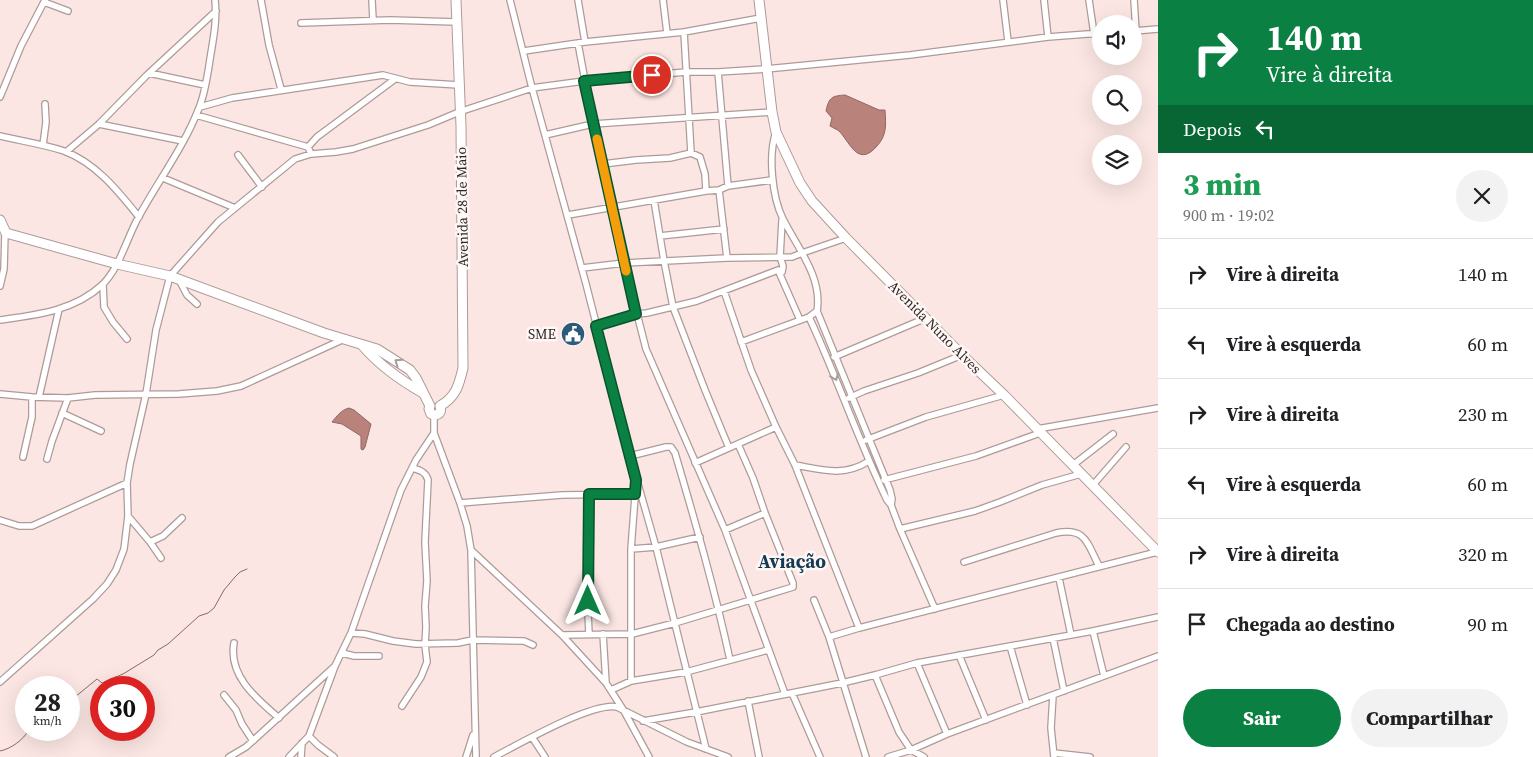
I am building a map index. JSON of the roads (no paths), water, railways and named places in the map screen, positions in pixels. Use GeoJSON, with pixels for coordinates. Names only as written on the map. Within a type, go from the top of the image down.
{"type":"FeatureCollection","features":[{"type":"Feature","properties":{"kind":"street"},"geometry":{"type":"LineString","coordinates":[[0,320],[35,315],[74,303],[102,284],[117,264],[139,217],[163,178],[200,107],[214,41],[215,0]]}},
{"type":"Feature","properties":{"kind":"street"},"geometry":{"type":"LineString","coordinates":[[261,0],[269,45],[281,89]]}},
{"type":"Feature","properties":{"kind":"street"},"geometry":{"type":"LineString","coordinates":[[372,0],[373,20]]}},
{"type":"Feature","properties":{"kind":"street","name":"Avenida 28 de Maio"},"geometry":{"type":"LineString","coordinates":[[440,406],[447,403],[456,392],[463,368],[462,224],[456,0]]}},
{"type":"Feature","properties":{"kind":"street"},"geometry":{"type":"LineString","coordinates":[[510,0],[532,88],[582,268],[636,480],[656,547],[706,749]]}},
{"type":"Feature","properties":{"kind":"street"},"geometry":{"type":"LineString","coordinates":[[578,0],[585,42]]}},
{"type":"Feature","properties":{"kind":"street"},"geometry":{"type":"LineString","coordinates":[[663,0],[667,33]]}},
{"type":"Feature","properties":{"kind":"street","name":"Avenida Nuno Alves"},"geometry":{"type":"LineString","coordinates":[[759,0],[766,69],[776,132],[804,189],[846,238],[1158,552]]}},
{"type":"Feature","properties":{"kind":"street"},"geometry":{"type":"LineString","coordinates":[[1003,0],[1008,41]]}},
{"type":"Feature","properties":{"kind":"street"},"geometry":{"type":"LineString","coordinates":[[1044,0],[1048,37]]}},
{"type":"Feature","properties":{"kind":"street"},"geometry":{"type":"LineString","coordinates":[[1089,0],[1092,20]]}},
{"type":"Feature","properties":{"kind":"street"},"geometry":{"type":"LineString","coordinates":[[1134,0],[1134,15]]}},
{"type":"Feature","properties":{"kind":"street"},"geometry":{"type":"LineString","coordinates":[[0,97],[22,46],[45,1],[68,11]]}},
{"type":"Feature","properties":{"kind":"street"},"geometry":{"type":"LineString","coordinates":[[66,152],[99,124],[149,73],[216,11]]}},
{"type":"Feature","properties":{"kind":"street"},"geometry":{"type":"LineString","coordinates":[[524,51],[585,42],[684,32],[761,18]]}},
{"type":"Feature","properties":{"kind":"street"},"geometry":{"type":"LineString","coordinates":[[301,22],[373,20],[456,22]]}},
{"type":"Feature","properties":{"kind":"street"},"geometry":{"type":"LineString","coordinates":[[1142,30],[1158,29]]}},
{"type":"Feature","properties":{"kind":"street"},"geometry":{"type":"LineString","coordinates":[[684,32],[691,153]]}},
{"type":"Feature","properties":{"kind":"street"},"geometry":{"type":"LineString","coordinates":[[0,682],[93,599],[107,584],[116,570],[124,548],[128,516],[127,483],[146,394],[156,330],[174,277],[218,222],[294,159],[311,154],[354,148],[428,125],[459,112],[532,88],[584,81],[686,72],[766,69],[910,55],[1008,41],[1092,34]]}},
{"type":"Feature","properties":{"kind":"street"},"geometry":{"type":"LineString","coordinates":[[578,43],[593,124],[636,314],[646,349],[725,530],[768,650],[820,757]]}},
{"type":"Feature","properties":{"kind":"street"},"geometry":{"type":"LineString","coordinates":[[718,72],[728,186]]}},
{"type":"Feature","properties":{"kind":"street"},"geometry":{"type":"LineString","coordinates":[[149,73],[205,84]]}},
{"type":"Feature","properties":{"kind":"street"},"geometry":{"type":"LineString","coordinates":[[200,107],[232,98],[281,89],[383,75],[395,79],[422,83],[459,85]]}},
{"type":"Feature","properties":{"kind":"street"},"geometry":{"type":"LineString","coordinates":[[308,146],[317,137],[395,79]]}},
{"type":"Feature","properties":{"kind":"street"},"geometry":{"type":"LineString","coordinates":[[43,145],[46,122],[45,104]]}},
{"type":"Feature","properties":{"kind":"street"},"geometry":{"type":"LineString","coordinates":[[545,135],[593,124],[772,112]]}},
{"type":"Feature","properties":{"kind":"street"},"geometry":{"type":"LineString","coordinates":[[196,115],[308,146]]}},
{"type":"Feature","properties":{"kind":"street"},"geometry":{"type":"LineString","coordinates":[[99,124],[183,141]]}},
{"type":"Feature","properties":{"kind":"street"},"geometry":{"type":"LineString","coordinates":[[776,132],[773,145],[772,180],[782,218],[802,252],[815,283],[818,296],[817,311],[886,479],[892,499],[891,504]]}},
{"type":"Feature","properties":{"kind":"street"},"geometry":{"type":"LineString","coordinates":[[0,136],[66,152],[85,162],[99,172],[117,190],[139,217]]}},
{"type":"Feature","properties":{"kind":"street"},"geometry":{"type":"LineString","coordinates":[[308,146],[311,154]]}},
{"type":"Feature","properties":{"kind":"street"},"geometry":{"type":"LineString","coordinates":[[603,164],[670,158],[691,153],[700,157],[705,174],[706,191]]}},
{"type":"Feature","properties":{"kind":"street"},"geometry":{"type":"LineString","coordinates":[[238,154],[262,187]]}},
{"type":"Feature","properties":{"kind":"street"},"geometry":{"type":"LineString","coordinates":[[163,178],[235,208]]}},
{"type":"Feature","properties":{"kind":"street"},"geometry":{"type":"LineString","coordinates":[[568,216],[719,190],[728,186],[772,180]]}},
{"type":"Feature","properties":{"kind":"street"},"geometry":{"type":"LineString","coordinates":[[719,190],[727,258]]}},
{"type":"Feature","properties":{"kind":"street"},"geometry":{"type":"LineString","coordinates":[[654,200],[673,307],[729,448]]}},
{"type":"Feature","properties":{"kind":"street"},"geometry":{"type":"LineString","coordinates":[[596,326],[636,314],[673,307],[724,291],[778,270],[782,272],[780,257],[782,218]]}},
{"type":"Feature","properties":{"kind":"street"},"geometry":{"type":"LineString","coordinates":[[0,220],[3,231],[4,268],[0,286]]}},
{"type":"Feature","properties":{"kind":"street"},"geometry":{"type":"LineString","coordinates":[[660,236],[724,229]]}},
{"type":"Feature","properties":{"kind":"street"},"geometry":{"type":"LineString","coordinates":[[3,231],[117,264],[174,277],[293,322],[382,351],[410,370],[430,406],[429,412],[434,415]]}},
{"type":"Feature","properties":{"kind":"street"},"geometry":{"type":"LineString","coordinates":[[582,268],[624,263],[792,257],[846,238]]}},
{"type":"Feature","properties":{"kind":"street"},"geometry":{"type":"LineString","coordinates":[[778,270],[800,320]]}},
{"type":"Feature","properties":{"kind":"street"},"geometry":{"type":"LineString","coordinates":[[174,277],[197,304]]}},
{"type":"Feature","properties":{"kind":"street"},"geometry":{"type":"LineString","coordinates":[[102,284],[104,307],[127,339]]}},
{"type":"Feature","properties":{"kind":"street"},"geometry":{"type":"LineString","coordinates":[[724,291],[751,370],[795,465],[859,628]]}},
{"type":"Feature","properties":{"kind":"street"},"geometry":{"type":"LineString","coordinates":[[39,397],[59,309]]}},
{"type":"Feature","properties":{"kind":"street"},"geometry":{"type":"LineString","coordinates":[[741,342],[800,320],[817,311]]}},
{"type":"Feature","properties":{"kind":"street"},"geometry":{"type":"LineString","coordinates":[[809,316],[869,462],[887,500],[891,504],[935,609]]}},
{"type":"Feature","properties":{"kind":"street"},"geometry":{"type":"LineString","coordinates":[[828,359],[926,318]]}},
{"type":"Feature","properties":{"kind":"street"},"geometry":{"type":"LineString","coordinates":[[0,394],[68,398],[95,395],[178,394],[217,391],[241,386],[344,339]]}},
{"type":"Feature","properties":{"kind":"street"},"geometry":{"type":"LineString","coordinates":[[362,344],[380,363],[404,382],[422,393]]}},
{"type":"Feature","properties":{"kind":"street"},"geometry":{"type":"LineString","coordinates":[[844,400],[962,355]]}},
{"type":"Feature","properties":{"kind":"street"},"geometry":{"type":"LineString","coordinates":[[861,442],[926,416],[1004,396]]}},
{"type":"Feature","properties":{"kind":"street"},"geometry":{"type":"LineString","coordinates":[[23,457],[32,417],[32,397]]}},
{"type":"Feature","properties":{"kind":"street"},"geometry":{"type":"LineString","coordinates":[[47,459],[68,398]]}},
{"type":"Feature","properties":{"kind":"street"},"geometry":{"type":"LineString","coordinates":[[430,406],[436,403],[440,406],[440,412],[434,415]]}},
{"type":"Feature","properties":{"kind":"street"},"geometry":{"type":"LineString","coordinates":[[879,482],[976,456],[1039,431],[1158,408]]}},
{"type":"Feature","properties":{"kind":"street"},"geometry":{"type":"LineString","coordinates":[[62,413],[101,431]]}},
{"type":"Feature","properties":{"kind":"street"},"geometry":{"type":"LineString","coordinates":[[434,415],[434,433],[460,503],[467,526],[471,550],[476,757]]}},
{"type":"Feature","properties":{"kind":"street"},"geometry":{"type":"LineString","coordinates":[[695,463],[776,427]]}},
{"type":"Feature","properties":{"kind":"street"},"geometry":{"type":"LineString","coordinates":[[289,757],[309,736],[335,666],[351,633],[393,510],[412,468],[434,433]]}},
{"type":"Feature","properties":{"kind":"street"},"geometry":{"type":"LineString","coordinates":[[1073,466],[1114,434]]}},
{"type":"Feature","properties":{"kind":"street"},"geometry":{"type":"LineString","coordinates":[[562,635],[632,634],[790,589],[793,585],[753,478],[738,444]]}},
{"type":"Feature","properties":{"kind":"street"},"geometry":{"type":"LineString","coordinates":[[630,456],[666,447],[670,447],[675,453],[700,537],[730,660]]}},
{"type":"Feature","properties":{"kind":"street"},"geometry":{"type":"LineString","coordinates":[[1093,486],[1126,447]]}},
{"type":"Feature","properties":{"kind":"street"},"geometry":{"type":"LineString","coordinates":[[795,465],[840,472],[852,470],[869,462]]}},
{"type":"Feature","properties":{"kind":"street"},"geometry":{"type":"LineString","coordinates":[[402,706],[410,696],[425,669],[426,662],[425,606],[428,581],[425,542],[428,480],[427,475],[423,472],[412,468]]}},
{"type":"Feature","properties":{"kind":"street"},"geometry":{"type":"LineString","coordinates":[[900,529],[975,511],[1042,485],[1082,474]]}},
{"type":"Feature","properties":{"kind":"street"},"geometry":{"type":"LineString","coordinates":[[631,681],[630,549],[636,480]]}},
{"type":"Feature","properties":{"kind":"street"},"geometry":{"type":"LineString","coordinates":[[0,520],[19,526],[32,526],[127,483]]}},
{"type":"Feature","properties":{"kind":"street"},"geometry":{"type":"LineString","coordinates":[[589,494],[589,634]]}},
{"type":"Feature","properties":{"kind":"street"},"geometry":{"type":"LineString","coordinates":[[460,503],[562,495],[635,494]]}},
{"type":"Feature","properties":{"kind":"street"},"geometry":{"type":"LineString","coordinates":[[725,530],[765,512]]}},
{"type":"Feature","properties":{"kind":"street"},"geometry":{"type":"LineString","coordinates":[[128,516],[150,542],[160,558]]}},
{"type":"Feature","properties":{"kind":"street"},"geometry":{"type":"LineString","coordinates":[[150,542],[164,536],[182,518]]}},
{"type":"Feature","properties":{"kind":"street"},"geometry":{"type":"LineString","coordinates":[[964,562],[1056,532],[1067,531],[1079,533],[1083,537],[1099,566]]}},
{"type":"Feature","properties":{"kind":"street"},"geometry":{"type":"LineString","coordinates":[[630,549],[656,547],[700,537]]}},
{"type":"Feature","properties":{"kind":"street"},"geometry":{"type":"LineString","coordinates":[[471,550],[562,635],[606,683],[649,757]]}},
{"type":"Feature","properties":{"kind":"street"},"geometry":{"type":"LineString","coordinates":[[828,637],[1158,552]]}},
{"type":"Feature","properties":{"kind":"street"},"geometry":{"type":"LineString","coordinates":[[1059,578],[1071,635]]}},
{"type":"Feature","properties":{"kind":"street"},"geometry":{"type":"LineString","coordinates":[[814,600],[828,637],[866,757]]}},
{"type":"Feature","properties":{"kind":"street"},"geometry":{"type":"LineString","coordinates":[[643,721],[842,683],[917,663],[1093,631],[1158,617]]}},
{"type":"Feature","properties":{"kind":"street"},"geometry":{"type":"LineString","coordinates":[[1093,631],[1104,676]]}},
{"type":"Feature","properties":{"kind":"street"},"geometry":{"type":"LineString","coordinates":[[351,633],[364,634],[393,642],[425,644],[458,643],[472,640],[524,641],[533,645]]}},
{"type":"Feature","properties":{"kind":"street"},"geometry":{"type":"LineString","coordinates":[[603,634],[606,683]]}},
{"type":"Feature","properties":{"kind":"street"},"geometry":{"type":"LineString","coordinates":[[1053,638],[1064,691]]}},
{"type":"Feature","properties":{"kind":"street"},"geometry":{"type":"LineString","coordinates":[[234,643],[232,651],[239,675],[254,696],[279,718]]}},
{"type":"Feature","properties":{"kind":"street"},"geometry":{"type":"LineString","coordinates":[[1010,646],[1026,705]]}},
{"type":"Feature","properties":{"kind":"street"},"geometry":{"type":"LineString","coordinates":[[611,690],[631,681],[686,672],[768,650]]}},
{"type":"Feature","properties":{"kind":"street"},"geometry":{"type":"LineString","coordinates":[[342,653],[365,657],[379,656]]}},
{"type":"Feature","properties":{"kind":"street"},"geometry":{"type":"LineString","coordinates":[[959,655],[986,720]]}},
{"type":"Feature","properties":{"kind":"street"},"geometry":{"type":"LineString","coordinates":[[888,757],[911,750],[947,734],[1158,656]]}},
{"type":"Feature","properties":{"kind":"street"},"geometry":{"type":"LineString","coordinates":[[917,663],[947,734]]}},
{"type":"Feature","properties":{"kind":"street"},"geometry":{"type":"LineString","coordinates":[[229,757],[253,741],[335,666]]}},
{"type":"Feature","properties":{"kind":"street"},"geometry":{"type":"LineString","coordinates":[[875,675],[900,732],[911,750],[924,757]]}},
{"type":"Feature","properties":{"kind":"street"},"geometry":{"type":"LineString","coordinates":[[224,694],[236,710],[253,741]]}},
{"type":"Feature","properties":{"kind":"street"},"geometry":{"type":"LineString","coordinates":[[1054,695],[1051,728],[1054,755],[1090,757]]}},
{"type":"Feature","properties":{"kind":"street"},"geometry":{"type":"LineString","coordinates":[[748,702],[759,757]]}},
{"type":"Feature","properties":{"kind":"street"},"geometry":{"type":"LineString","coordinates":[[494,757],[504,755],[532,737],[600,708],[611,706],[687,742],[728,757]]}},
{"type":"Feature","properties":{"kind":"street"},"geometry":{"type":"LineString","coordinates":[[466,757],[474,730]]}},
{"type":"Feature","properties":{"kind":"street"},"geometry":{"type":"LineString","coordinates":[[309,736],[334,757]]}},
{"type":"Feature","properties":{"kind":"street"},"geometry":{"type":"LineString","coordinates":[[532,737],[545,757]]}},
{"type":"Feature","properties":{"kind":"street"},"geometry":{"type":"LineString","coordinates":[[301,757],[302,743]]}},
{"type":"Feature","properties":{"kind":"waterway"},"geometry":{"type":"LineString","coordinates":[[80,693],[97,679],[102,683],[123,674],[154,655],[199,616],[208,613],[214,608],[224,590],[240,572],[247,569]]}},
{"type":"Feature","properties":{"kind":"waterway"},"geometry":{"type":"LineString","coordinates":[[0,751],[19,741]]}},
{"type":"Feature","properties":{"kind":"place","name":"SME"},"geometry":{"type":"Point","coordinates":[573,334]}},
{"type":"Feature","properties":{"kind":"district","name":"Aviação"},"geometry":{"type":"Point","coordinates":[792,561]}}]}
